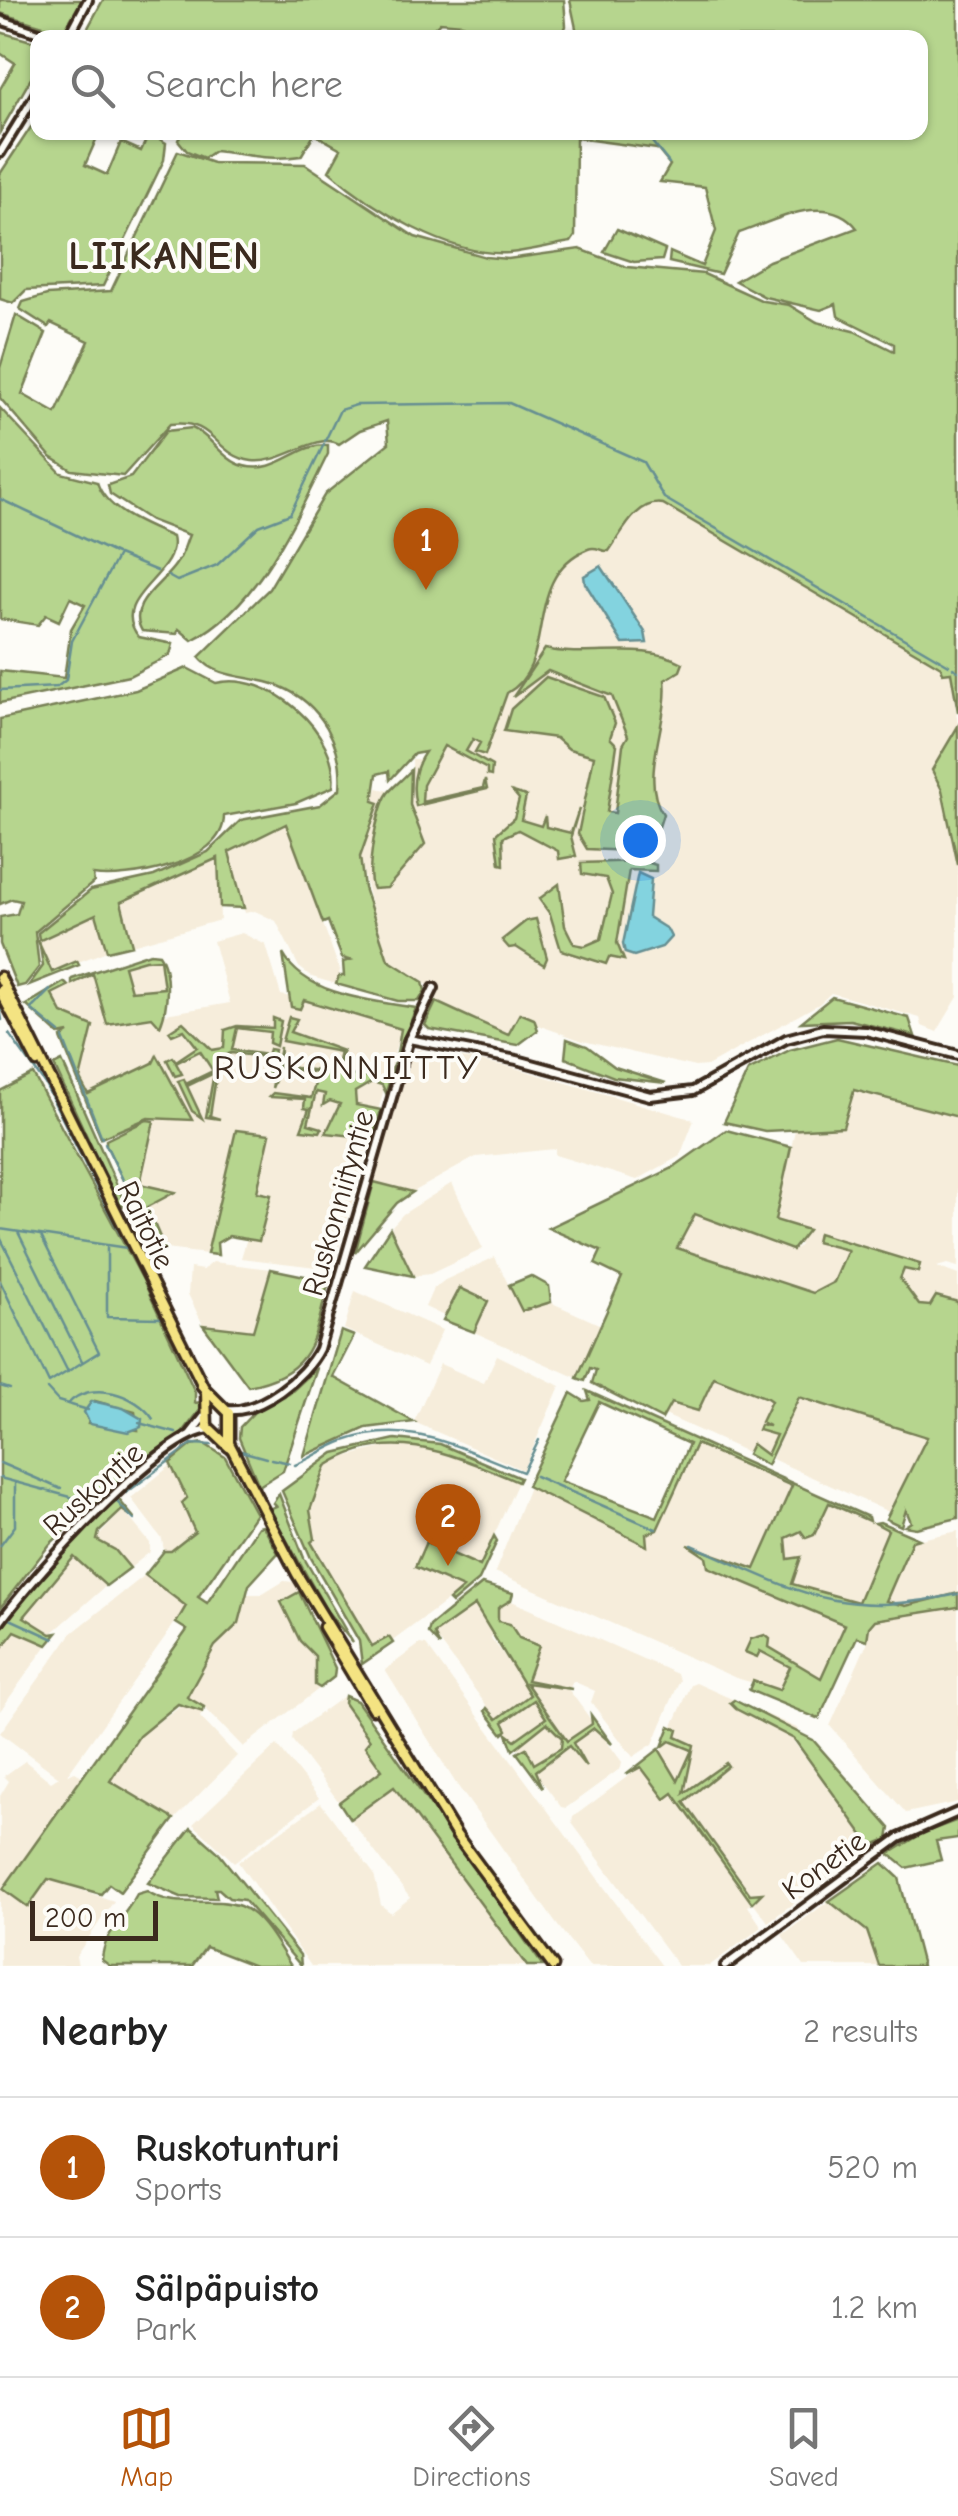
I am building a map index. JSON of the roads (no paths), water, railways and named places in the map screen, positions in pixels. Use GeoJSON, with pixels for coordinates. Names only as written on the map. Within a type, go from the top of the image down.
{"type":"FeatureCollection","features":[{"type":"Feature","properties":{"kind":"main road","name":"Raitotie"},"geometry":{"type":"LineString","coordinates":[[0,977],[202,1386],[211,1430]]}},
{"type":"Feature","properties":{"kind":"main road","name":"Raitotie"},"geometry":{"type":"LineString","coordinates":[[0,991],[51,1083]]}},
{"type":"Feature","properties":{"kind":"main road","name":"Raitotie"},"geometry":{"type":"LineString","coordinates":[[202,1386],[224,1408]]}},
{"type":"Feature","properties":{"kind":"main road"},"geometry":{"type":"LineString","coordinates":[[207,1412],[224,1408],[229,1424],[227,1436],[235,1454],[355,1681],[458,1836],[554,1965]]}},
{"type":"Feature","properties":{"kind":"main road"},"geometry":{"type":"LineString","coordinates":[[229,1424],[211,1430],[235,1454]]}},
{"type":"Feature","properties":{"kind":"street"},"geometry":{"type":"LineString","coordinates":[[72,30],[88,0]]}},
{"type":"Feature","properties":{"kind":"street"},"geometry":{"type":"LineString","coordinates":[[0,20],[30,30]]}},
{"type":"Feature","properties":{"kind":"street"},"geometry":{"type":"LineString","coordinates":[[0,153],[30,104]]}},
{"type":"Feature","properties":{"kind":"street","name":"Ruskonniityntie"},"geometry":{"type":"LineString","coordinates":[[229,1424],[253,1403],[296,1380],[319,1349],[409,1039],[434,988]]}},
{"type":"Feature","properties":{"kind":"street"},"geometry":{"type":"LineString","coordinates":[[409,1039],[517,1060],[650,1096],[706,1086],[786,1039],[823,1028],[866,1031],[958,1056]]}},
{"type":"Feature","properties":{"kind":"street","name":"Ruskonniityntie"},"geometry":{"type":"LineString","coordinates":[[224,1408],[253,1403]]}},
{"type":"Feature","properties":{"kind":"street","name":"Ruskontie"},"geometry":{"type":"LineString","coordinates":[[0,1622],[64,1542],[184,1441],[207,1412]]}},
{"type":"Feature","properties":{"kind":"street","name":"Ruskontie"},"geometry":{"type":"LineString","coordinates":[[184,1441],[211,1430]]}},
{"type":"Feature","properties":{"kind":"street","name":"Konetie"},"geometry":{"type":"LineString","coordinates":[[725,1966],[900,1838],[958,1812]]}},
{"type":"Feature","properties":{"kind":"water"},"geometry":{"type":"Polygon","coordinates":[[[601,566],[645,632],[647,643],[623,644],[585,583],[584,576],[601,566]]]}},
{"type":"Feature","properties":{"kind":"water"},"geometry":{"type":"Polygon","coordinates":[[[638,873],[651,879],[648,917],[667,929],[671,937],[662,947],[634,956],[625,953],[623,944],[638,873]]]}},
{"type":"Feature","properties":{"kind":"water"},"geometry":{"type":"Polygon","coordinates":[[[92,1401],[123,1408],[142,1419],[141,1427],[128,1432],[90,1424],[84,1412],[92,1401]]]}},
{"type":"Feature","properties":{"kind":"waterway"},"geometry":{"type":"LineString","coordinates":[[650,140],[669,163]]}},
{"type":"Feature","properties":{"kind":"waterway"},"geometry":{"type":"LineString","coordinates":[[325,441],[340,410],[356,405],[509,403],[643,462],[664,498],[949,665]]}},
{"type":"Feature","properties":{"kind":"waterway"},"geometry":{"type":"LineString","coordinates":[[168,576],[177,581],[217,565],[259,526],[290,514],[324,444]]}},
{"type":"Feature","properties":{"kind":"waterway"},"geometry":{"type":"LineString","coordinates":[[0,499],[116,554]]}},
{"type":"Feature","properties":{"kind":"waterway"},"geometry":{"type":"LineString","coordinates":[[0,690],[57,687],[66,680],[72,641],[118,555],[157,571]]}},
{"type":"Feature","properties":{"kind":"waterway"},"geometry":{"type":"LineString","coordinates":[[953,668],[958,671]]}},
{"type":"Feature","properties":{"kind":"waterway"},"geometry":{"type":"LineString","coordinates":[[50,990],[31,1009],[60,1033]]}},
{"type":"Feature","properties":{"kind":"waterway"},"geometry":{"type":"LineString","coordinates":[[0,1008],[2,1020]]}},
{"type":"Feature","properties":{"kind":"waterway"},"geometry":{"type":"LineString","coordinates":[[9,1034],[45,1084],[122,1238]]}},
{"type":"Feature","properties":{"kind":"waterway"},"geometry":{"type":"LineString","coordinates":[[63,1038],[102,1138]]}},
{"type":"Feature","properties":{"kind":"waterway"},"geometry":{"type":"LineString","coordinates":[[105,1143],[156,1247]]}},
{"type":"Feature","properties":{"kind":"waterway"},"geometry":{"type":"LineString","coordinates":[[0,1229],[127,1248]]}},
{"type":"Feature","properties":{"kind":"waterway"},"geometry":{"type":"LineString","coordinates":[[18,1232],[82,1361]]}},
{"type":"Feature","properties":{"kind":"waterway"},"geometry":{"type":"LineString","coordinates":[[0,1281],[49,1383],[99,1352],[41,1236]]}},
{"type":"Feature","properties":{"kind":"waterway"},"geometry":{"type":"LineString","coordinates":[[0,1237],[68,1372]]}},
{"type":"Feature","properties":{"kind":"waterway"},"geometry":{"type":"LineString","coordinates":[[137,1244],[149,1246]]}},
{"type":"Feature","properties":{"kind":"waterway"},"geometry":{"type":"LineString","coordinates":[[107,1248],[107,1317],[161,1318]]}},
{"type":"Feature","properties":{"kind":"waterway"},"geometry":{"type":"LineString","coordinates":[[0,1386],[10,1389]]}},
{"type":"Feature","properties":{"kind":"waterway"},"geometry":{"type":"LineString","coordinates":[[47,1389],[58,1401],[88,1410]]}},
{"type":"Feature","properties":{"kind":"waterway"},"geometry":{"type":"LineString","coordinates":[[68,1404],[88,1392],[113,1393],[136,1403],[153,1419]]}},
{"type":"Feature","properties":{"kind":"waterway"},"geometry":{"type":"LineString","coordinates":[[139,1423],[176,1433]]}},
{"type":"Feature","properties":{"kind":"waterway"},"geometry":{"type":"LineString","coordinates":[[295,1465],[344,1441],[392,1433],[436,1439],[523,1472],[539,1440]]}},
{"type":"Feature","properties":{"kind":"waterway"},"geometry":{"type":"LineString","coordinates":[[126,1493],[192,1444],[212,1445]]}},
{"type":"Feature","properties":{"kind":"waterway"},"geometry":{"type":"LineString","coordinates":[[241,1451],[266,1458]]}},
{"type":"Feature","properties":{"kind":"waterway"},"geometry":{"type":"LineString","coordinates":[[271,1459],[290,1463]]}},
{"type":"Feature","properties":{"kind":"waterway"},"geometry":{"type":"LineString","coordinates":[[0,1463],[61,1489]]}},
{"type":"Feature","properties":{"kind":"waterway"},"geometry":{"type":"LineString","coordinates":[[535,1476],[656,1529]]}},
{"type":"Feature","properties":{"kind":"waterway"},"geometry":{"type":"LineString","coordinates":[[0,1478],[93,1503]]}},
{"type":"Feature","properties":{"kind":"waterway"},"geometry":{"type":"LineString","coordinates":[[0,1546],[15,1526],[15,1484]]}},
{"type":"Feature","properties":{"kind":"waterway"},"geometry":{"type":"LineString","coordinates":[[106,1508],[118,1501]]}},
{"type":"Feature","properties":{"kind":"waterway"},"geometry":{"type":"LineString","coordinates":[[118,1503],[134,1520]]}},
{"type":"Feature","properties":{"kind":"waterway"},"geometry":{"type":"LineString","coordinates":[[692,1545],[820,1597],[881,1604],[958,1594]]}},
{"type":"Feature","properties":{"kind":"waterway"},"geometry":{"type":"LineString","coordinates":[[0,1630],[29,1591]]}},
{"type":"Feature","properties":{"kind":"waterway"},"geometry":{"type":"LineString","coordinates":[[10,1619],[54,1639]]}},
{"type":"Feature","properties":{"kind":"place","name":"Ruskotunturi"},"geometry":{"type":"Point","coordinates":[426,590]}},
{"type":"Feature","properties":{"kind":"place","name":"Sälpäpuisto"},"geometry":{"type":"Point","coordinates":[448,1566]}},
{"type":"Feature","properties":{"kind":"district","name":"LIIKANEN"},"geometry":{"type":"Point","coordinates":[165,255]}},
{"type":"Feature","properties":{"kind":"district","name":"RUSKONNIITTY"},"geometry":{"type":"Point","coordinates":[347,1067]}}]}
